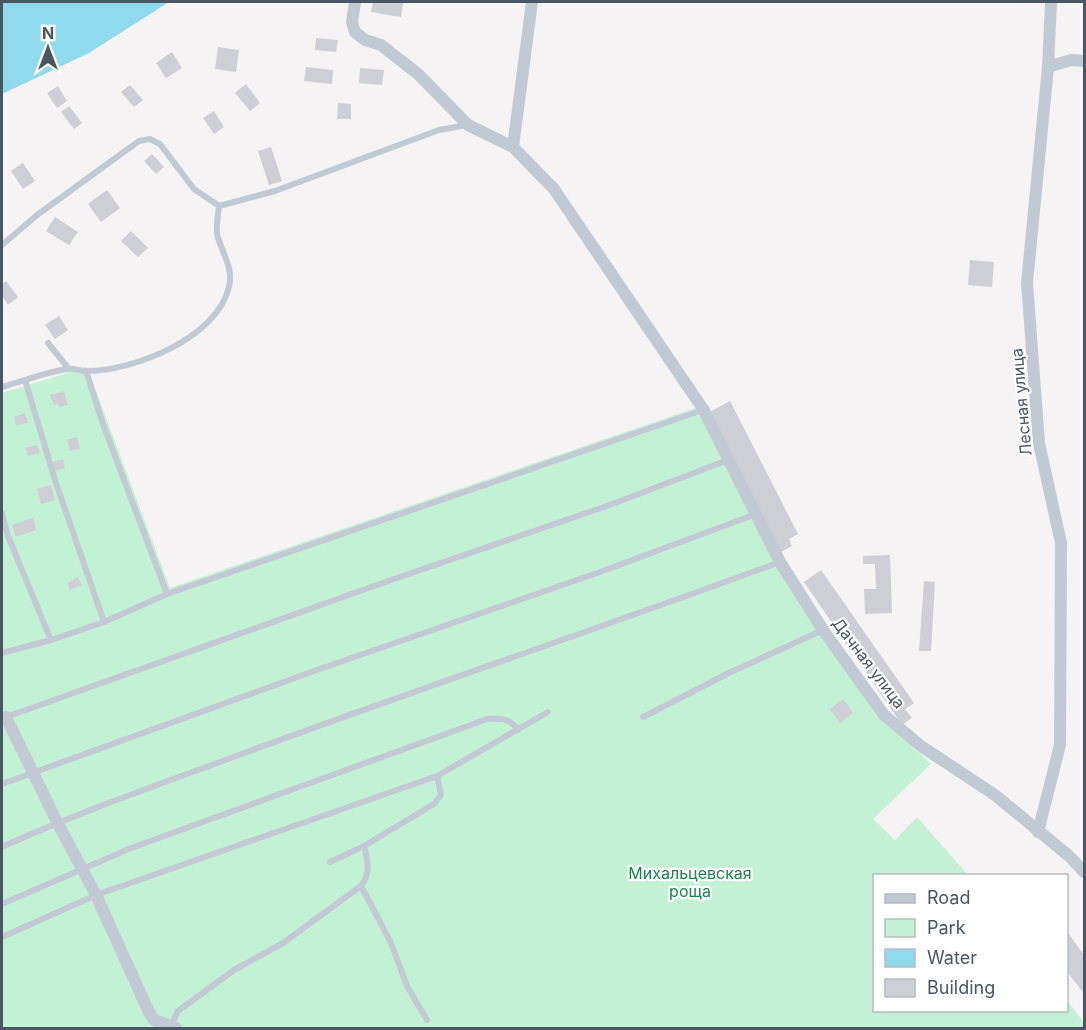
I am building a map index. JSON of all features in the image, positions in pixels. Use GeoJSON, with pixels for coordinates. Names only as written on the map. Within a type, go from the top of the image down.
{"type":"FeatureCollection","features":[{"type":"Feature","properties":{"kind":"street","name":"Дачная улица"},"geometry":{"type":"LineString","coordinates":[[355,2],[352,22],[355,32],[364,40],[381,45],[418,74],[468,125],[513,147],[554,189],[703,410],[780,562],[823,630],[884,715],[921,746],[995,795],[1084,872]]}},
{"type":"Feature","properties":{"kind":"street"},"geometry":{"type":"LineString","coordinates":[[513,147],[532,2]]}},
{"type":"Feature","properties":{"kind":"street","name":"Лесная улица"},"geometry":{"type":"LineString","coordinates":[[1038,832],[1060,745],[1061,543],[1039,443],[1027,283],[1048,68],[1051,2]]}},
{"type":"Feature","properties":{"kind":"street"},"geometry":{"type":"LineString","coordinates":[[1048,68],[1071,60],[1084,61]]}},
{"type":"Feature","properties":{"kind":"street"},"geometry":{"type":"LineString","coordinates":[[4,718],[96,895],[148,1010],[154,1020],[173,1028]]}},
{"type":"Feature","properties":{"kind":"lane"},"geometry":{"type":"LineString","coordinates":[[2,245],[37,215],[144,139],[160,144],[194,189],[219,206],[275,191],[439,130],[468,125]]}},
{"type":"Feature","properties":{"kind":"lane"},"geometry":{"type":"LineString","coordinates":[[2,387],[69,369],[86,371],[133,364],[179,344],[204,326],[223,305],[230,285],[228,264],[217,233],[219,206]]}},
{"type":"Feature","properties":{"kind":"lane"},"geometry":{"type":"LineString","coordinates":[[48,343],[69,369]]}},
{"type":"Feature","properties":{"kind":"lane"},"geometry":{"type":"LineString","coordinates":[[86,371],[103,424],[167,594]]}},
{"type":"Feature","properties":{"kind":"lane"},"geometry":{"type":"LineString","coordinates":[[25,380],[55,480],[104,622]]}},
{"type":"Feature","properties":{"kind":"lane"},"geometry":{"type":"LineString","coordinates":[[2,653],[51,640],[104,622],[167,594],[703,410]]}},
{"type":"Feature","properties":{"kind":"lane"},"geometry":{"type":"LineString","coordinates":[[4,718],[391,580],[608,507],[729,460]]}},
{"type":"Feature","properties":{"kind":"lane"},"geometry":{"type":"LineString","coordinates":[[2,513],[8,536],[51,640]]}},
{"type":"Feature","properties":{"kind":"lane"},"geometry":{"type":"LineString","coordinates":[[2,784],[314,671],[600,572],[756,514]]}},
{"type":"Feature","properties":{"kind":"lane"},"geometry":{"type":"LineString","coordinates":[[2,847],[57,822],[312,728],[621,621],[780,562]]}},
{"type":"Feature","properties":{"kind":"lane"},"geometry":{"type":"LineString","coordinates":[[643,717],[731,672],[823,630]]}},
{"type":"Feature","properties":{"kind":"lane"},"geometry":{"type":"LineString","coordinates":[[2,937],[96,895],[437,776],[548,712]]}},
{"type":"Feature","properties":{"kind":"lane"},"geometry":{"type":"LineString","coordinates":[[2,904],[81,868],[142,844],[487,719],[507,720],[518,730]]}},
{"type":"Feature","properties":{"kind":"lane"},"geometry":{"type":"LineString","coordinates":[[330,862],[364,846],[437,801],[441,795],[437,776]]}},
{"type":"Feature","properties":{"kind":"lane"},"geometry":{"type":"LineString","coordinates":[[173,1028],[178,1011],[234,970],[283,943],[361,886],[367,879],[368,872],[368,858],[364,846]]}},
{"type":"Feature","properties":{"kind":"lane"},"geometry":{"type":"LineString","coordinates":[[361,886],[391,943],[407,986],[426,1020]]}},
{"type":"Feature","properties":{"kind":"green space","name":"Михальцевская роща"},"geometry":{"type":"Polygon","coordinates":[[[87,367],[170,588],[698,407],[778,564],[881,717],[931,764],[873,819],[895,840],[917,817],[967,874],[873,874],[873,1012],[1068,1012],[1068,1001],[1084,1023],[1084,1028],[2,1028],[2,393],[87,367]]]}},
{"type":"Feature","properties":{"kind":"water"},"geometry":{"type":"Polygon","coordinates":[[[169,2],[89,53],[2,94],[2,3],[169,2]]]}},
{"type":"Feature","properties":{"kind":"building"},"geometry":{"type":"Polygon","coordinates":[[[373,2],[403,3],[401,17],[371,12],[373,2]]]}},
{"type":"Feature","properties":{"kind":"building"},"geometry":{"type":"Polygon","coordinates":[[[316,38],[338,40],[336,52],[315,50],[316,38]]]}},
{"type":"Feature","properties":{"kind":"building"},"geometry":{"type":"Polygon","coordinates":[[[218,47],[239,50],[236,72],[215,69],[218,47]]]}},
{"type":"Feature","properties":{"kind":"building"},"geometry":{"type":"Polygon","coordinates":[[[172,52],[182,68],[166,78],[156,63],[172,52]]]}},
{"type":"Feature","properties":{"kind":"building"},"geometry":{"type":"Polygon","coordinates":[[[306,67],[333,70],[332,84],[304,81],[306,67]]]}},
{"type":"Feature","properties":{"kind":"building"},"geometry":{"type":"Polygon","coordinates":[[[360,68],[384,70],[382,85],[359,83],[360,68]]]}},
{"type":"Feature","properties":{"kind":"building"},"geometry":{"type":"Polygon","coordinates":[[[246,84],[260,103],[250,111],[235,93],[246,84]]]}},
{"type":"Feature","properties":{"kind":"building"},"geometry":{"type":"Polygon","coordinates":[[[130,85],[143,100],[134,107],[121,92],[130,85]]]}},
{"type":"Feature","properties":{"kind":"building"},"geometry":{"type":"Polygon","coordinates":[[[58,86],[67,101],[57,108],[47,93],[58,86]]]}},
{"type":"Feature","properties":{"kind":"building"},"geometry":{"type":"Polygon","coordinates":[[[338,103],[351,104],[351,119],[337,119],[338,103]]]}},
{"type":"Feature","properties":{"kind":"building"},"geometry":{"type":"Polygon","coordinates":[[[69,106],[82,123],[74,129],[61,112],[69,106]]]}},
{"type":"Feature","properties":{"kind":"building"},"geometry":{"type":"Polygon","coordinates":[[[214,111],[224,127],[214,134],[203,118],[214,111]]]}},
{"type":"Feature","properties":{"kind":"building"},"geometry":{"type":"Polygon","coordinates":[[[271,147],[282,181],[269,185],[258,151],[271,147]]]}},
{"type":"Feature","properties":{"kind":"building"},"geometry":{"type":"Polygon","coordinates":[[[152,154],[164,167],[156,174],[144,161],[152,154]]]}},
{"type":"Feature","properties":{"kind":"building"},"geometry":{"type":"Polygon","coordinates":[[[23,163],[35,181],[23,189],[11,171],[23,163]]]}},
{"type":"Feature","properties":{"kind":"building"},"geometry":{"type":"Polygon","coordinates":[[[107,190],[120,208],[101,222],[88,204],[107,190]]]}},
{"type":"Feature","properties":{"kind":"building"},"geometry":{"type":"Polygon","coordinates":[[[55,217],[78,232],[69,245],[46,231],[55,217]]]}},
{"type":"Feature","properties":{"kind":"building"},"geometry":{"type":"Polygon","coordinates":[[[131,231],[148,248],[138,257],[121,241],[131,231]]]}},
{"type":"Feature","properties":{"kind":"building"},"geometry":{"type":"Polygon","coordinates":[[[970,260],[994,262],[992,287],[968,285],[970,260]]]}},
{"type":"Feature","properties":{"kind":"building"},"geometry":{"type":"Polygon","coordinates":[[[6,281],[18,297],[8,305],[2,296],[2,284],[6,281]]]}},
{"type":"Feature","properties":{"kind":"building"},"geometry":{"type":"Polygon","coordinates":[[[59,316],[68,330],[55,339],[45,325],[59,316]]]}},
{"type":"Feature","properties":{"kind":"building"},"geometry":{"type":"Polygon","coordinates":[[[64,391],[68,405],[59,407],[58,404],[54,405],[50,395],[64,391]]]}},
{"type":"Feature","properties":{"kind":"building"},"geometry":{"type":"Polygon","coordinates":[[[730,401],[798,534],[789,539],[792,546],[781,552],[710,412],[730,401]]]}},
{"type":"Feature","properties":{"kind":"building"},"geometry":{"type":"Polygon","coordinates":[[[25,413],[28,423],[16,425],[14,417],[25,413]]]}},
{"type":"Feature","properties":{"kind":"building"},"geometry":{"type":"Polygon","coordinates":[[[77,437],[80,449],[70,451],[67,440],[77,437]]]}},
{"type":"Feature","properties":{"kind":"building"},"geometry":{"type":"Polygon","coordinates":[[[37,445],[40,453],[28,456],[25,448],[37,445]]]}},
{"type":"Feature","properties":{"kind":"building"},"geometry":{"type":"Polygon","coordinates":[[[63,459],[65,468],[55,471],[53,462],[63,459]]]}},
{"type":"Feature","properties":{"kind":"building"},"geometry":{"type":"Polygon","coordinates":[[[51,485],[55,500],[41,504],[37,489],[51,485]]]}},
{"type":"Feature","properties":{"kind":"building"},"geometry":{"type":"Polygon","coordinates":[[[33,518],[36,530],[16,537],[12,525],[33,518]]]}},
{"type":"Feature","properties":{"kind":"building"},"geometry":{"type":"Polygon","coordinates":[[[890,555],[892,613],[865,614],[864,589],[876,589],[875,564],[863,564],[863,556],[890,555]]]}},
{"type":"Feature","properties":{"kind":"building"},"geometry":{"type":"Polygon","coordinates":[[[821,570],[914,703],[905,709],[912,718],[902,725],[804,582],[821,570]]]}},
{"type":"Feature","properties":{"kind":"building"},"geometry":{"type":"Polygon","coordinates":[[[78,577],[82,585],[70,590],[67,583],[78,577]]]}},
{"type":"Feature","properties":{"kind":"building"},"geometry":{"type":"Polygon","coordinates":[[[924,581],[935,582],[931,651],[919,651],[924,581]]]}},
{"type":"Feature","properties":{"kind":"building"},"geometry":{"type":"Polygon","coordinates":[[[843,699],[853,713],[840,723],[830,709],[843,699]]]}},
{"type":"Feature","properties":{"kind":"building"},"geometry":{"type":"Polygon","coordinates":[[[1068,933],[1084,955],[1084,994],[1068,973],[1068,933]]]}}]}
